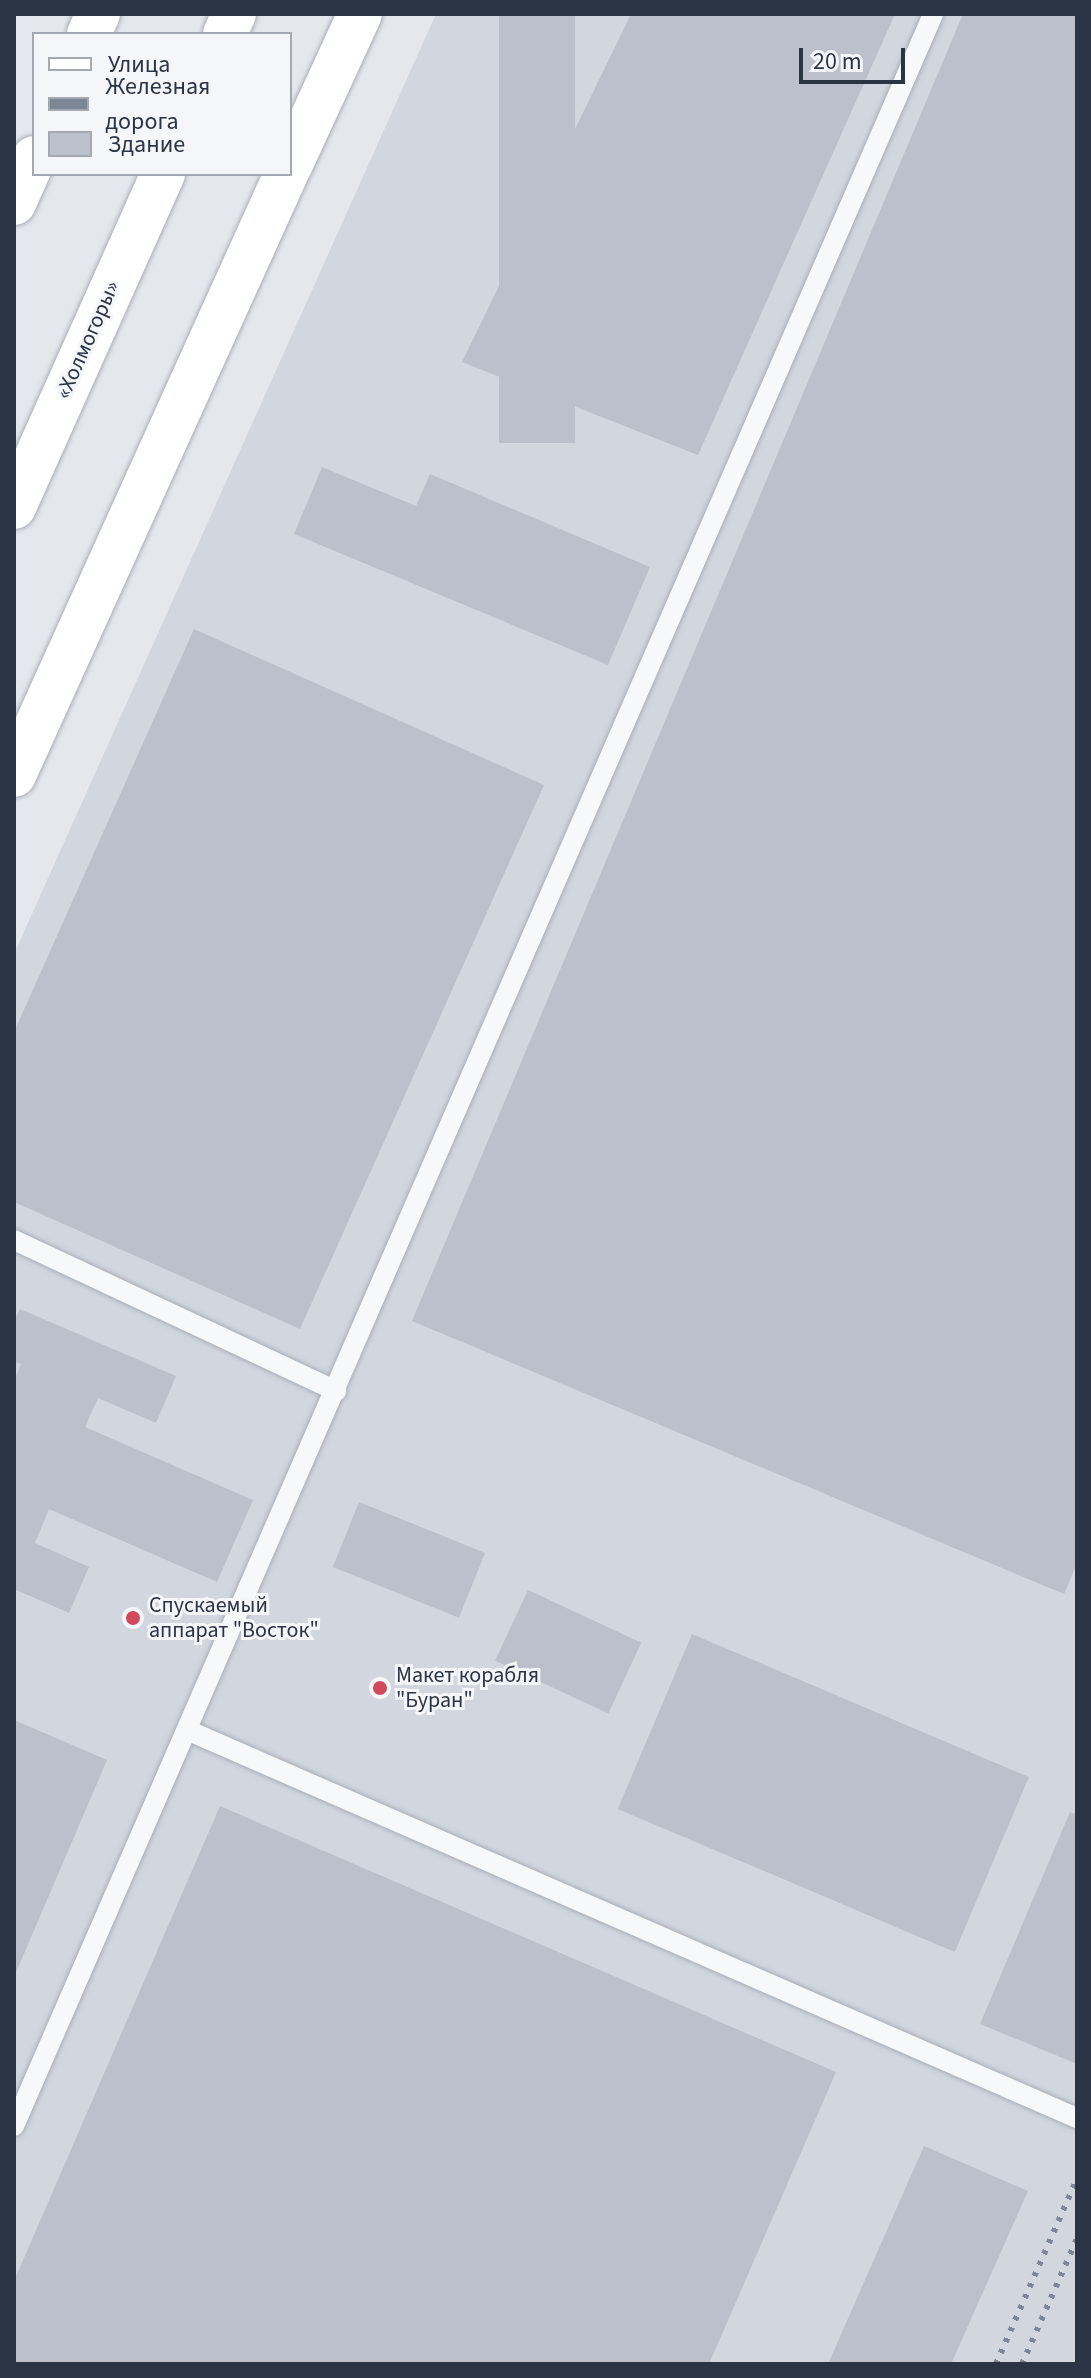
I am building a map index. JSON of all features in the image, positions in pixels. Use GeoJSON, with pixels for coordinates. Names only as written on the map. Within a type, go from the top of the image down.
{"type":"FeatureCollection","features":[{"type":"Feature","properties":{"kind":"main road"},"geometry":{"type":"LineString","coordinates":[[292,162],[360,14]]}},
{"type":"Feature","properties":{"kind":"main road"},"geometry":{"type":"LineString","coordinates":[[14,203],[32,162]]}},
{"type":"Feature","properties":{"kind":"main road","name":"«Холмогоры»"},"geometry":{"type":"LineString","coordinates":[[14,507],[162,176]]}},
{"type":"Feature","properties":{"kind":"main road"},"geometry":{"type":"LineString","coordinates":[[14,775],[285,176]]}},
{"type":"Feature","properties":{"kind":"lane"},"geometry":{"type":"LineString","coordinates":[[14,2126],[933,14]]}},
{"type":"Feature","properties":{"kind":"lane"},"geometry":{"type":"LineString","coordinates":[[14,1240],[336,1391]]}},
{"type":"Feature","properties":{"kind":"lane"},"geometry":{"type":"LineString","coordinates":[[187,1730],[1077,2118]]}},
{"type":"Feature","properties":{"kind":"shaded area"},"geometry":{"type":"Polygon","coordinates":[[[436,14],[1077,14],[1077,2364],[14,2364],[14,954],[436,14]]]}},
{"type":"Feature","properties":{"kind":"building"},"geometry":{"type":"Polygon","coordinates":[[[499,14],[575,14],[575,443],[499,443],[499,14]]]}},
{"type":"Feature","properties":{"kind":"building"},"geometry":{"type":"Polygon","coordinates":[[[631,14],[895,14],[698,455],[462,362],[631,14]]]}},
{"type":"Feature","properties":{"kind":"building"},"geometry":{"type":"Polygon","coordinates":[[[963,14],[1077,14],[1077,1563],[1064,1594],[412,1321],[963,14]]]}},
{"type":"Feature","properties":{"kind":"building"},"geometry":{"type":"Polygon","coordinates":[[[322,467],[416,506],[430,474],[650,567],[608,665],[294,534],[322,467]]]}},
{"type":"Feature","properties":{"kind":"building"},"geometry":{"type":"Polygon","coordinates":[[[194,629],[544,785],[300,1329],[14,1202],[14,1032],[194,629]]]}},
{"type":"Feature","properties":{"kind":"building"},"geometry":{"type":"Polygon","coordinates":[[[20,1309],[176,1376],[156,1423],[98,1398],[85,1427],[253,1500],[217,1582],[49,1509],[35,1543],[89,1567],[69,1613],[14,1589],[14,1381],[21,1364],[14,1361],[14,1321],[20,1309]]]}},
{"type":"Feature","properties":{"kind":"building"},"geometry":{"type":"Polygon","coordinates":[[[359,1502],[485,1553],[459,1618],[333,1567],[359,1502]]]}},
{"type":"Feature","properties":{"kind":"building"},"geometry":{"type":"Polygon","coordinates":[[[528,1590],[641,1643],[608,1714],[495,1661],[528,1590]]]}},
{"type":"Feature","properties":{"kind":"building"},"geometry":{"type":"Polygon","coordinates":[[[692,1634],[1029,1777],[955,1952],[618,1809],[692,1634]]]}},
{"type":"Feature","properties":{"kind":"building"},"geometry":{"type":"Polygon","coordinates":[[[14,1720],[107,1760],[14,1977],[14,1720]]]}},
{"type":"Feature","properties":{"kind":"building"},"geometry":{"type":"Polygon","coordinates":[[[220,1806],[836,2072],[709,2364],[14,2364],[14,2281],[220,1806]]]}},
{"type":"Feature","properties":{"kind":"building"},"geometry":{"type":"Polygon","coordinates":[[[1070,1812],[1077,1815],[1077,2064],[980,2024],[1070,1812]]]}},
{"type":"Feature","properties":{"kind":"building"},"geometry":{"type":"Polygon","coordinates":[[[924,2146],[1028,2191],[951,2364],[828,2364],[924,2146]]]}},
{"type":"Feature","properties":{"kind":"railway"},"geometry":{"type":"LineString","coordinates":[[996,2364],[1077,2179]]}},
{"type":"Feature","properties":{"kind":"railway"},"geometry":{"type":"LineString","coordinates":[[1022,2364],[1077,2239]]}},
{"type":"Feature","properties":{"kind":"place","name":"Спускаемый аппарат \"Восток\""},"geometry":{"type":"Point","coordinates":[133,1618]}},
{"type":"Feature","properties":{"kind":"place","name":"Макет корабля \"Буран\""},"geometry":{"type":"Point","coordinates":[380,1688]}}]}
